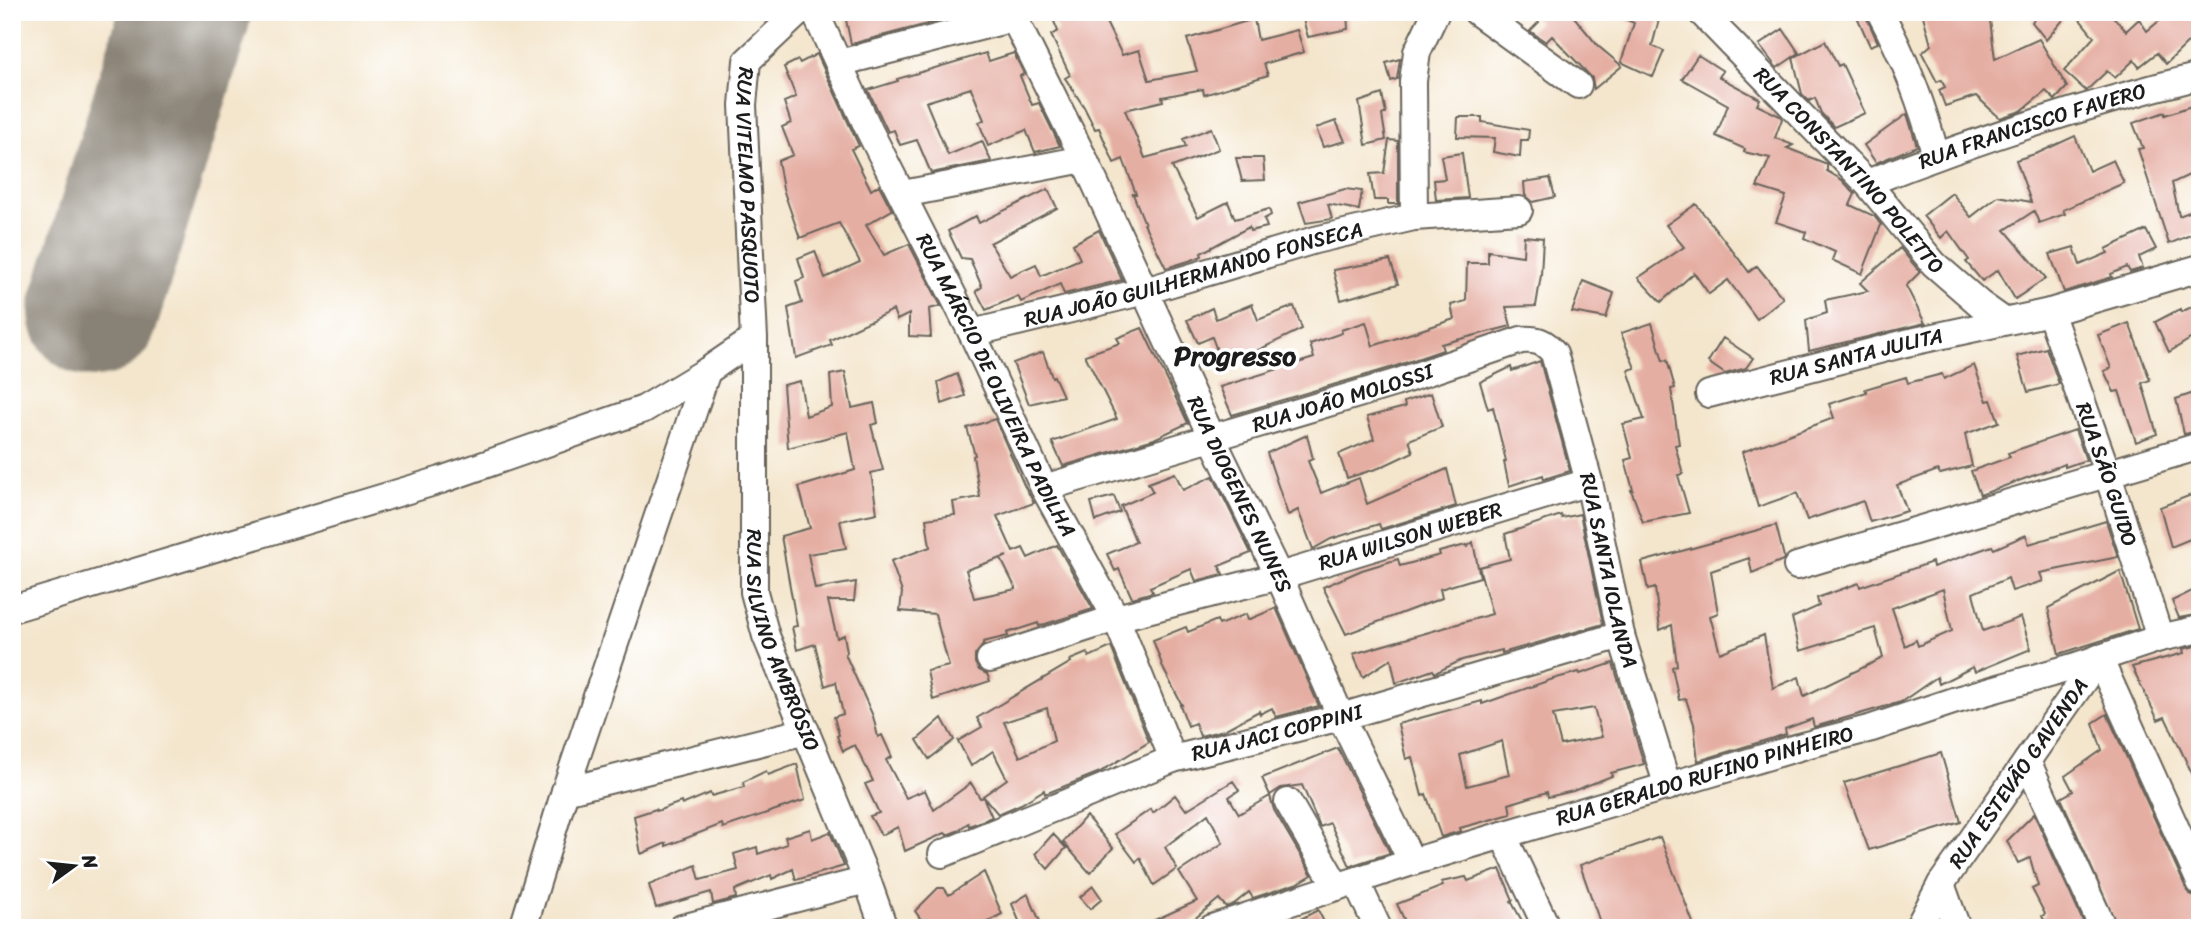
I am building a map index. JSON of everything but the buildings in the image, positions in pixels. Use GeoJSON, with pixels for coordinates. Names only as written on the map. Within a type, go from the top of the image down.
{"type":"FeatureCollection","features":[{"type":"Feature","properties":{"kind":"street","name":"RUA VITELMO PASQUOTO"},"geometry":{"type":"LineString","coordinates":[[754,339],[743,106],[747,61],[799,12]]}},
{"type":"Feature","properties":{"kind":"street","name":"RUA MÁRCIO DE OLIVEIRA PADILHA"},"geometry":{"type":"LineString","coordinates":[[815,12],[869,130],[972,333],[1044,488],[1116,618],[1173,759]]}},
{"type":"Feature","properties":{"kind":"street"},"geometry":{"type":"LineString","coordinates":[[1414,217],[1413,81],[1417,52],[1436,12]]}},
{"type":"Feature","properties":{"kind":"street"},"geometry":{"type":"LineString","coordinates":[[1477,12],[1578,85]]}},
{"type":"Feature","properties":{"kind":"street","name":"RUA CONSTANTINO POLETTO"},"geometry":{"type":"LineString","coordinates":[[1701,12],[1867,183],[1934,264],[2004,321]]}},
{"type":"Feature","properties":{"kind":"street"},"geometry":{"type":"LineString","coordinates":[[1880,12],[1895,39],[1936,156]]}},
{"type":"Feature","properties":{"kind":"street"},"geometry":{"type":"LineString","coordinates":[[839,63],[1012,15]]}},
{"type":"Feature","properties":{"kind":"street","name":"RUA DIOGENES NUNES"},"geometry":{"type":"LineString","coordinates":[[1012,15],[1084,159],[1212,438],[1279,576],[1341,717],[1412,862]]}},
{"type":"Feature","properties":{"kind":"street","name":"RUA FRANCISCO FAVERO"},"geometry":{"type":"LineString","coordinates":[[1867,183],[1936,156],[2149,88],[2200,76]]}},
{"type":"Feature","properties":{"kind":"street"},"geometry":{"type":"LineString","coordinates":[[903,194],[1084,159]]}},
{"type":"Feature","properties":{"kind":"street","name":"RUA JOÃO GUILHERMANDO FONSECA"},"geometry":{"type":"LineString","coordinates":[[972,333],[1145,291],[1315,240],[1414,217],[1519,210]]}},
{"type":"Feature","properties":{"kind":"street","name":"RUA SANTA JULITA"},"geometry":{"type":"LineString","coordinates":[[1709,394],[1906,343],[2050,312],[2200,268]]}},
{"type":"Feature","properties":{"kind":"street","name":"RUA SÃO GUIDO"},"geometry":{"type":"LineString","coordinates":[[2050,312],[2108,475],[2160,638]]}},
{"type":"Feature","properties":{"kind":"street"},"geometry":{"type":"LineString","coordinates":[[12,609],[442,480],[644,409],[754,339]]}},
{"type":"Feature","properties":{"kind":"street","name":"RUA SILVINO AMBRÓSIO"},"geometry":{"type":"LineString","coordinates":[[754,339],[754,592],[766,636],[867,880],[884,928]]}},
{"type":"Feature","properties":{"kind":"street","name":"RUA JOÃO MOLOSSI"},"geometry":{"type":"LineString","coordinates":[[1044,488],[1395,383],[1521,341],[1534,339],[1545,343],[1554,353]]}},
{"type":"Feature","properties":{"kind":"street","name":"RUA SANTA IOLANDA"},"geometry":{"type":"LineString","coordinates":[[1554,353],[1589,482],[1621,635],[1668,787]]}},
{"type":"Feature","properties":{"kind":"street"},"geometry":{"type":"LineString","coordinates":[[523,928],[565,791],[707,371]]}},
{"type":"Feature","properties":{"kind":"street"},"geometry":{"type":"LineString","coordinates":[[1797,566],[2200,446]]}},
{"type":"Feature","properties":{"kind":"street","name":"RUA WILSON WEBER"},"geometry":{"type":"LineString","coordinates":[[990,659],[1116,618],[1279,576],[1589,482]]}},
{"type":"Feature","properties":{"kind":"street","name":"RUA GERALDO RUFINO PINHEIRO"},"geometry":{"type":"LineString","coordinates":[[1212,928],[1412,862],[2160,638],[2200,629]]}},
{"type":"Feature","properties":{"kind":"street","name":"RUA JACI COPPINI"},"geometry":{"type":"LineString","coordinates":[[942,854],[1173,759],[1341,717],[1621,635]]}},
{"type":"Feature","properties":{"kind":"street"},"geometry":{"type":"LineString","coordinates":[[2099,658],[2200,882]]}},
{"type":"Feature","properties":{"kind":"street","name":"RUA ESTEVÃO GAVENDA"},"geometry":{"type":"LineString","coordinates":[[1957,928],[1941,884],[2099,658]]}},
{"type":"Feature","properties":{"kind":"street"},"geometry":{"type":"LineString","coordinates":[[565,791],[806,731]]}},
{"type":"Feature","properties":{"kind":"street"},"geometry":{"type":"LineString","coordinates":[[2027,761],[2103,928]]}},
{"type":"Feature","properties":{"kind":"street"},"geometry":{"type":"LineString","coordinates":[[1287,802],[1378,928]]}},
{"type":"Feature","properties":{"kind":"street"},"geometry":{"type":"LineString","coordinates":[[1503,835],[1547,928]]}},
{"type":"Feature","properties":{"kind":"street"},"geometry":{"type":"LineString","coordinates":[[682,928],[867,880]]}},
{"type":"Feature","properties":{"kind":"street"},"geometry":{"type":"LineString","coordinates":[[1918,928],[1941,884]]}},
{"type":"Feature","properties":{"kind":"runway"},"geometry":{"type":"LineString","coordinates":[[94,312],[186,12]]}},
{"type":"Feature","properties":{"kind":"district","name":"Progresso"},"geometry":{"type":"Point","coordinates":[1235,355]}}]}
